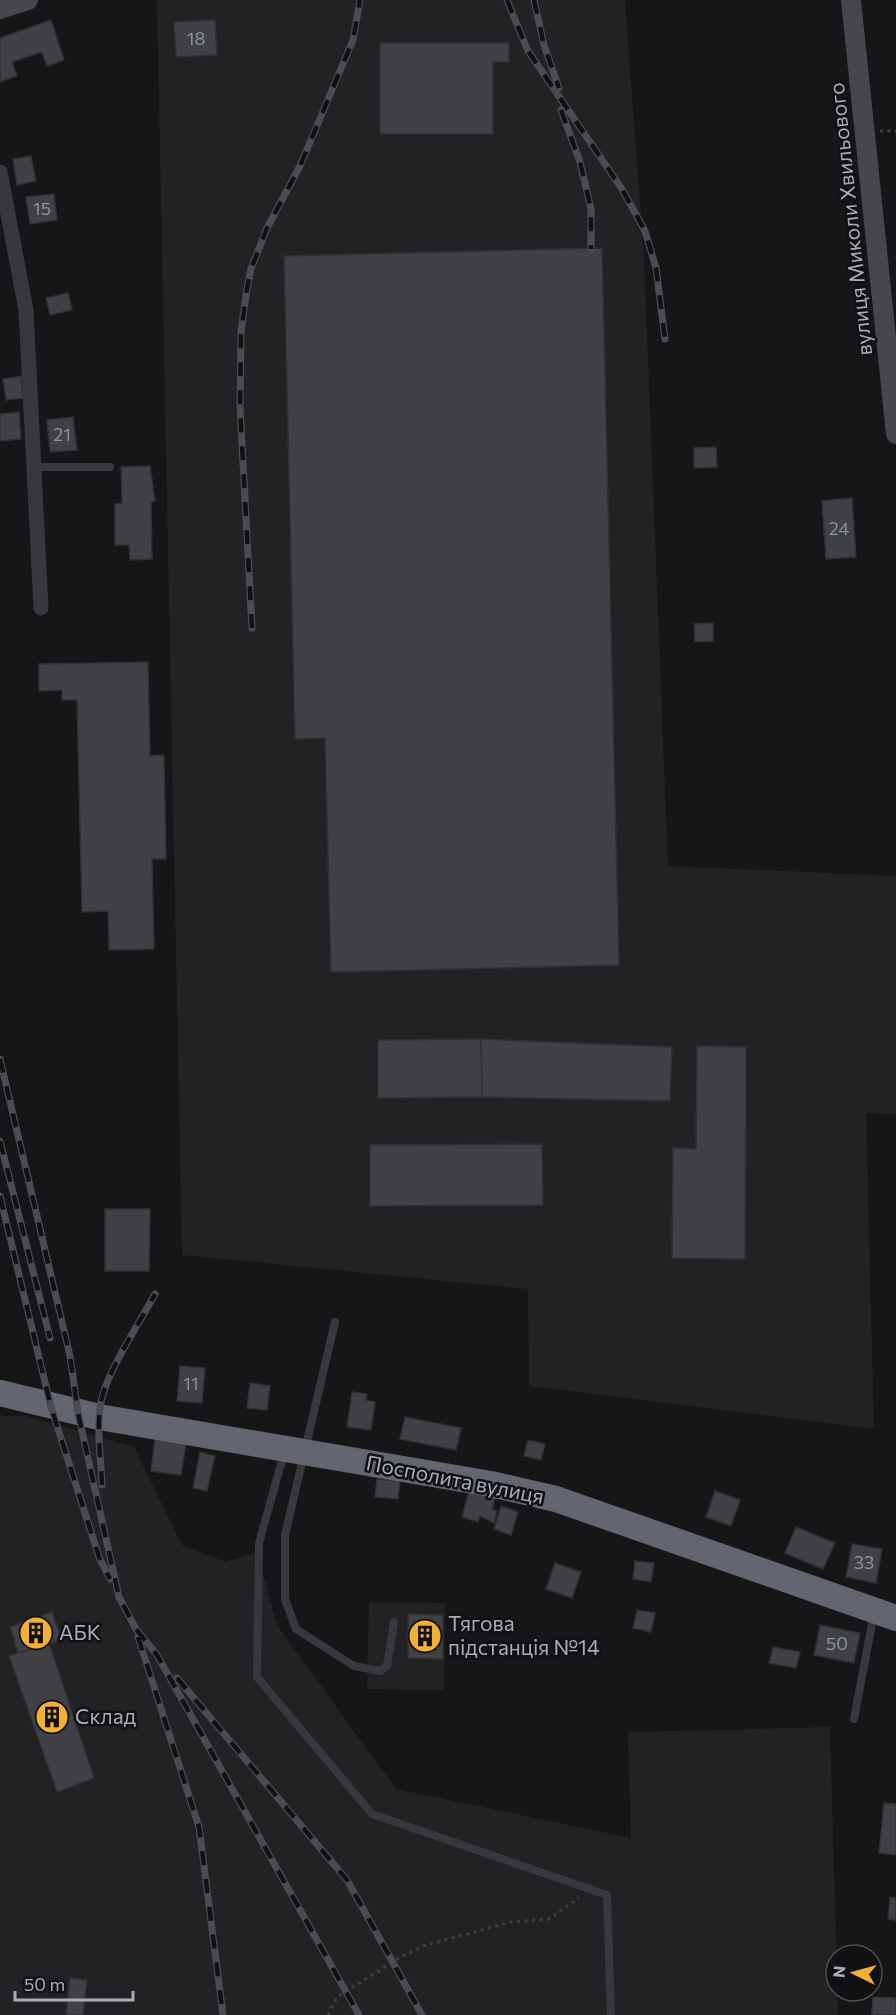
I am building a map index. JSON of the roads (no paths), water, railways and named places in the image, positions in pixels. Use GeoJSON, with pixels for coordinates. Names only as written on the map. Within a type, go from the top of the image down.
{"type":"FeatureCollection","features":[{"type":"Feature","properties":{"kind":"highway","name":"Посполита вулиця"},"geometry":{"type":"LineString","coordinates":[[0,1393],[99,1417],[491,1484],[556,1499],[885,1615]]}},
{"type":"Feature","properties":{"kind":"street"},"geometry":{"type":"LineString","coordinates":[[0,9],[28,0]]}},
{"type":"Feature","properties":{"kind":"street","name":"вулиця Миколи Хвильового"},"geometry":{"type":"LineString","coordinates":[[851,0],[896,434]]}},
{"type":"Feature","properties":{"kind":"street"},"geometry":{"type":"LineString","coordinates":[[0,172],[26,310],[41,608]]}},
{"type":"Feature","properties":{"kind":"lane"},"geometry":{"type":"LineString","coordinates":[[35,467],[110,467]]}},
{"type":"Feature","properties":{"kind":"lane"},"geometry":{"type":"LineString","coordinates":[[335,1322],[295,1450],[259,1543],[257,1677],[372,1814],[607,1895],[611,2015]]}},
{"type":"Feature","properties":{"kind":"lane"},"geometry":{"type":"LineString","coordinates":[[295,1450],[285,1534],[285,1599],[296,1629],[354,1666],[380,1671],[387,1666],[394,1622]]}},
{"type":"Feature","properties":{"kind":"lane"},"geometry":{"type":"LineString","coordinates":[[854,1719],[885,1615]]}},
{"type":"Feature","properties":{"kind":"railway"},"geometry":{"type":"LineString","coordinates":[[252,628],[240,407],[241,332],[247,288],[251,269],[267,228],[300,166],[353,40],[360,0]]}},
{"type":"Feature","properties":{"kind":"railway"},"geometry":{"type":"LineString","coordinates":[[507,0],[528,51],[622,189],[645,231],[656,268],[665,339]]}},
{"type":"Feature","properties":{"kind":"railway"},"geometry":{"type":"LineString","coordinates":[[534,0],[544,45],[559,88]]}},
{"type":"Feature","properties":{"kind":"railway"},"geometry":{"type":"LineString","coordinates":[[561,110],[580,162],[591,209],[591,249]]}},
{"type":"Feature","properties":{"kind":"railway"},"geometry":{"type":"LineString","coordinates":[[0,1059],[70,1356],[78,1413],[119,1597],[136,1629],[157,1655],[359,2015]]}},
{"type":"Feature","properties":{"kind":"railway"},"geometry":{"type":"LineString","coordinates":[[0,1141],[50,1338]]}},
{"type":"Feature","properties":{"kind":"railway"},"geometry":{"type":"LineString","coordinates":[[0,1196],[51,1407],[99,1557],[110,1579]]}},
{"type":"Feature","properties":{"kind":"railway"},"geometry":{"type":"LineString","coordinates":[[102,1485],[99,1423],[104,1390],[155,1294]]}},
{"type":"Feature","properties":{"kind":"railway"},"geometry":{"type":"LineString","coordinates":[[138,1637],[199,1827],[223,2015]]}},
{"type":"Feature","properties":{"kind":"railway"},"geometry":{"type":"LineString","coordinates":[[177,1678],[347,1880],[422,2015]]}},
{"type":"Feature","properties":{"kind":"place","name":"АБК"},"geometry":{"type":"Point","coordinates":[36,1633]}},
{"type":"Feature","properties":{"kind":"place","name":"Тягова пiдстанцiя №14"},"geometry":{"type":"Point","coordinates":[425,1636]}},
{"type":"Feature","properties":{"kind":"place","name":"Склад"},"geometry":{"type":"Point","coordinates":[52,1717]}}]}
